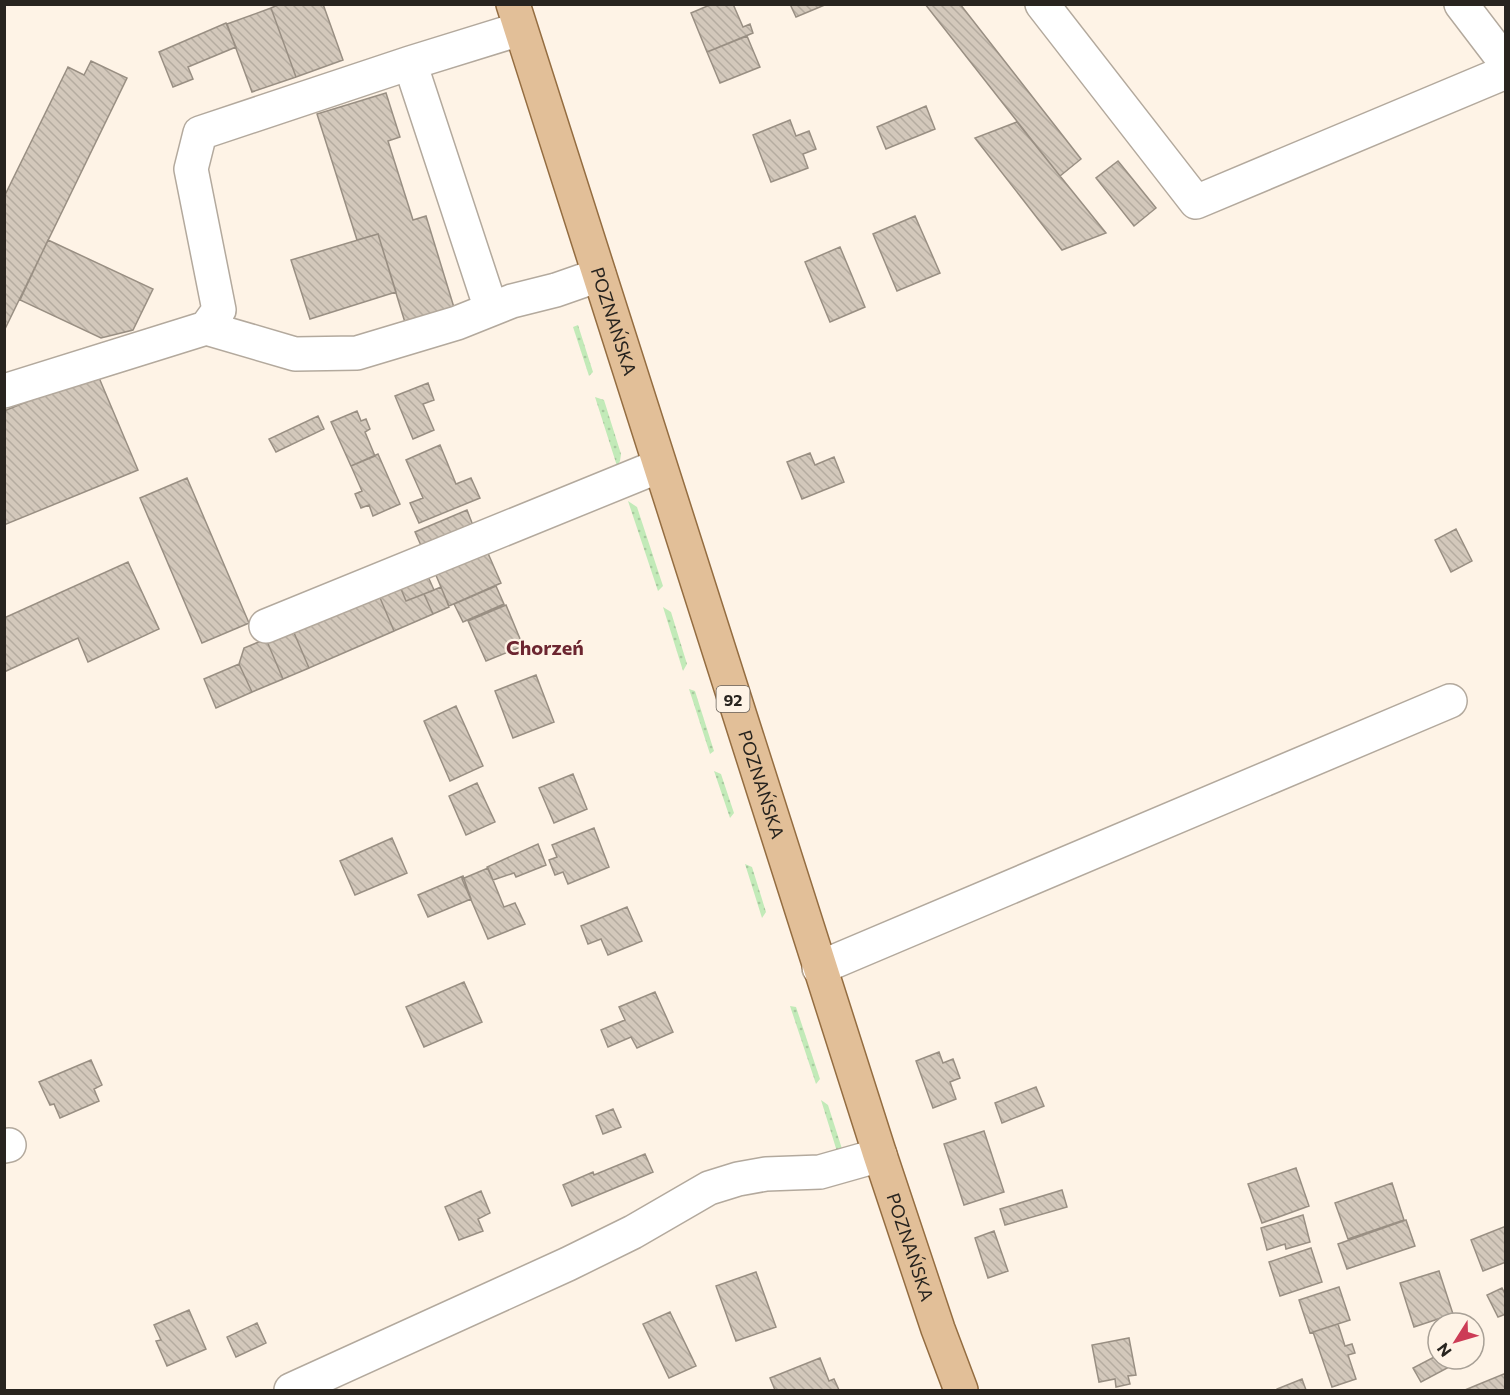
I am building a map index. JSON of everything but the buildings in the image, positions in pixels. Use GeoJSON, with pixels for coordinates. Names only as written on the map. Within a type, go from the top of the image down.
{"type":"FeatureCollection","features":[{"type":"Feature","properties":{"kind":"main road","name":"POZNAŃSKA"},"geometry":{"type":"LineString","coordinates":[[517,17],[819,968],[938,1329],[961,1390]]}},
{"type":"Feature","properties":{"kind":"street"},"geometry":{"type":"LineString","coordinates":[[1042,4],[1196,202],[1506,72]]}},
{"type":"Feature","properties":{"kind":"street"},"geometry":{"type":"LineString","coordinates":[[1461,4],[1506,63]]}},
{"type":"Feature","properties":{"kind":"street"},"geometry":{"type":"LineString","coordinates":[[206,328],[219,310],[191,169],[200,133],[410,63],[517,17]]}},
{"type":"Feature","properties":{"kind":"street"},"geometry":{"type":"LineString","coordinates":[[410,63],[491,309]]}},
{"type":"Feature","properties":{"kind":"street"},"geometry":{"type":"LineString","coordinates":[[4,391],[206,328],[296,354],[357,353],[457,323],[491,309],[599,275]]}},
{"type":"Feature","properties":{"kind":"street"},"geometry":{"type":"LineString","coordinates":[[266,626],[659,466]]}},
{"type":"Feature","properties":{"kind":"street"},"geometry":{"type":"LineString","coordinates":[[819,968],[1450,701]]}},
{"type":"Feature","properties":{"kind":"street"},"geometry":{"type":"LineString","coordinates":[[291,1390],[568,1264],[633,1232],[709,1188],[738,1179],[766,1174],[820,1172],[880,1155]]}},
{"type":"Feature","properties":{"kind":"green space"},"geometry":{"type":"Polygon","coordinates":[[[578,325],[593,372],[589,376],[573,327],[578,325]]]}},
{"type":"Feature","properties":{"kind":"green space"},"geometry":{"type":"Polygon","coordinates":[[[595,397],[604,400],[621,454],[617,466],[595,397]]]}},
{"type":"Feature","properties":{"kind":"green space"},"geometry":{"type":"Polygon","coordinates":[[[628,501],[637,507],[663,586],[658,591],[628,501]]]}},
{"type":"Feature","properties":{"kind":"green space"},"geometry":{"type":"Polygon","coordinates":[[[663,607],[671,612],[687,664],[683,671],[663,607]]]}},
{"type":"Feature","properties":{"kind":"green space"},"geometry":{"type":"Polygon","coordinates":[[[689,689],[695,691],[714,751],[710,754],[689,689]]]}},
{"type":"Feature","properties":{"kind":"green space"},"geometry":{"type":"Polygon","coordinates":[[[714,771],[721,774],[734,813],[730,818],[714,771]]]}},
{"type":"Feature","properties":{"kind":"green space"},"geometry":{"type":"Polygon","coordinates":[[[745,864],[752,867],[766,912],[762,918],[745,864]]]}},
{"type":"Feature","properties":{"kind":"green space"},"geometry":{"type":"Polygon","coordinates":[[[790,1006],[796,1007],[820,1079],[816,1084],[790,1006]]]}},
{"type":"Feature","properties":{"kind":"green space"},"geometry":{"type":"Polygon","coordinates":[[[821,1100],[828,1105],[843,1152],[839,1158],[821,1100]]]}},
{"type":"Feature","properties":{"kind":"district","name":"Chorzeń"},"geometry":{"type":"Point","coordinates":[545,647]}}]}
